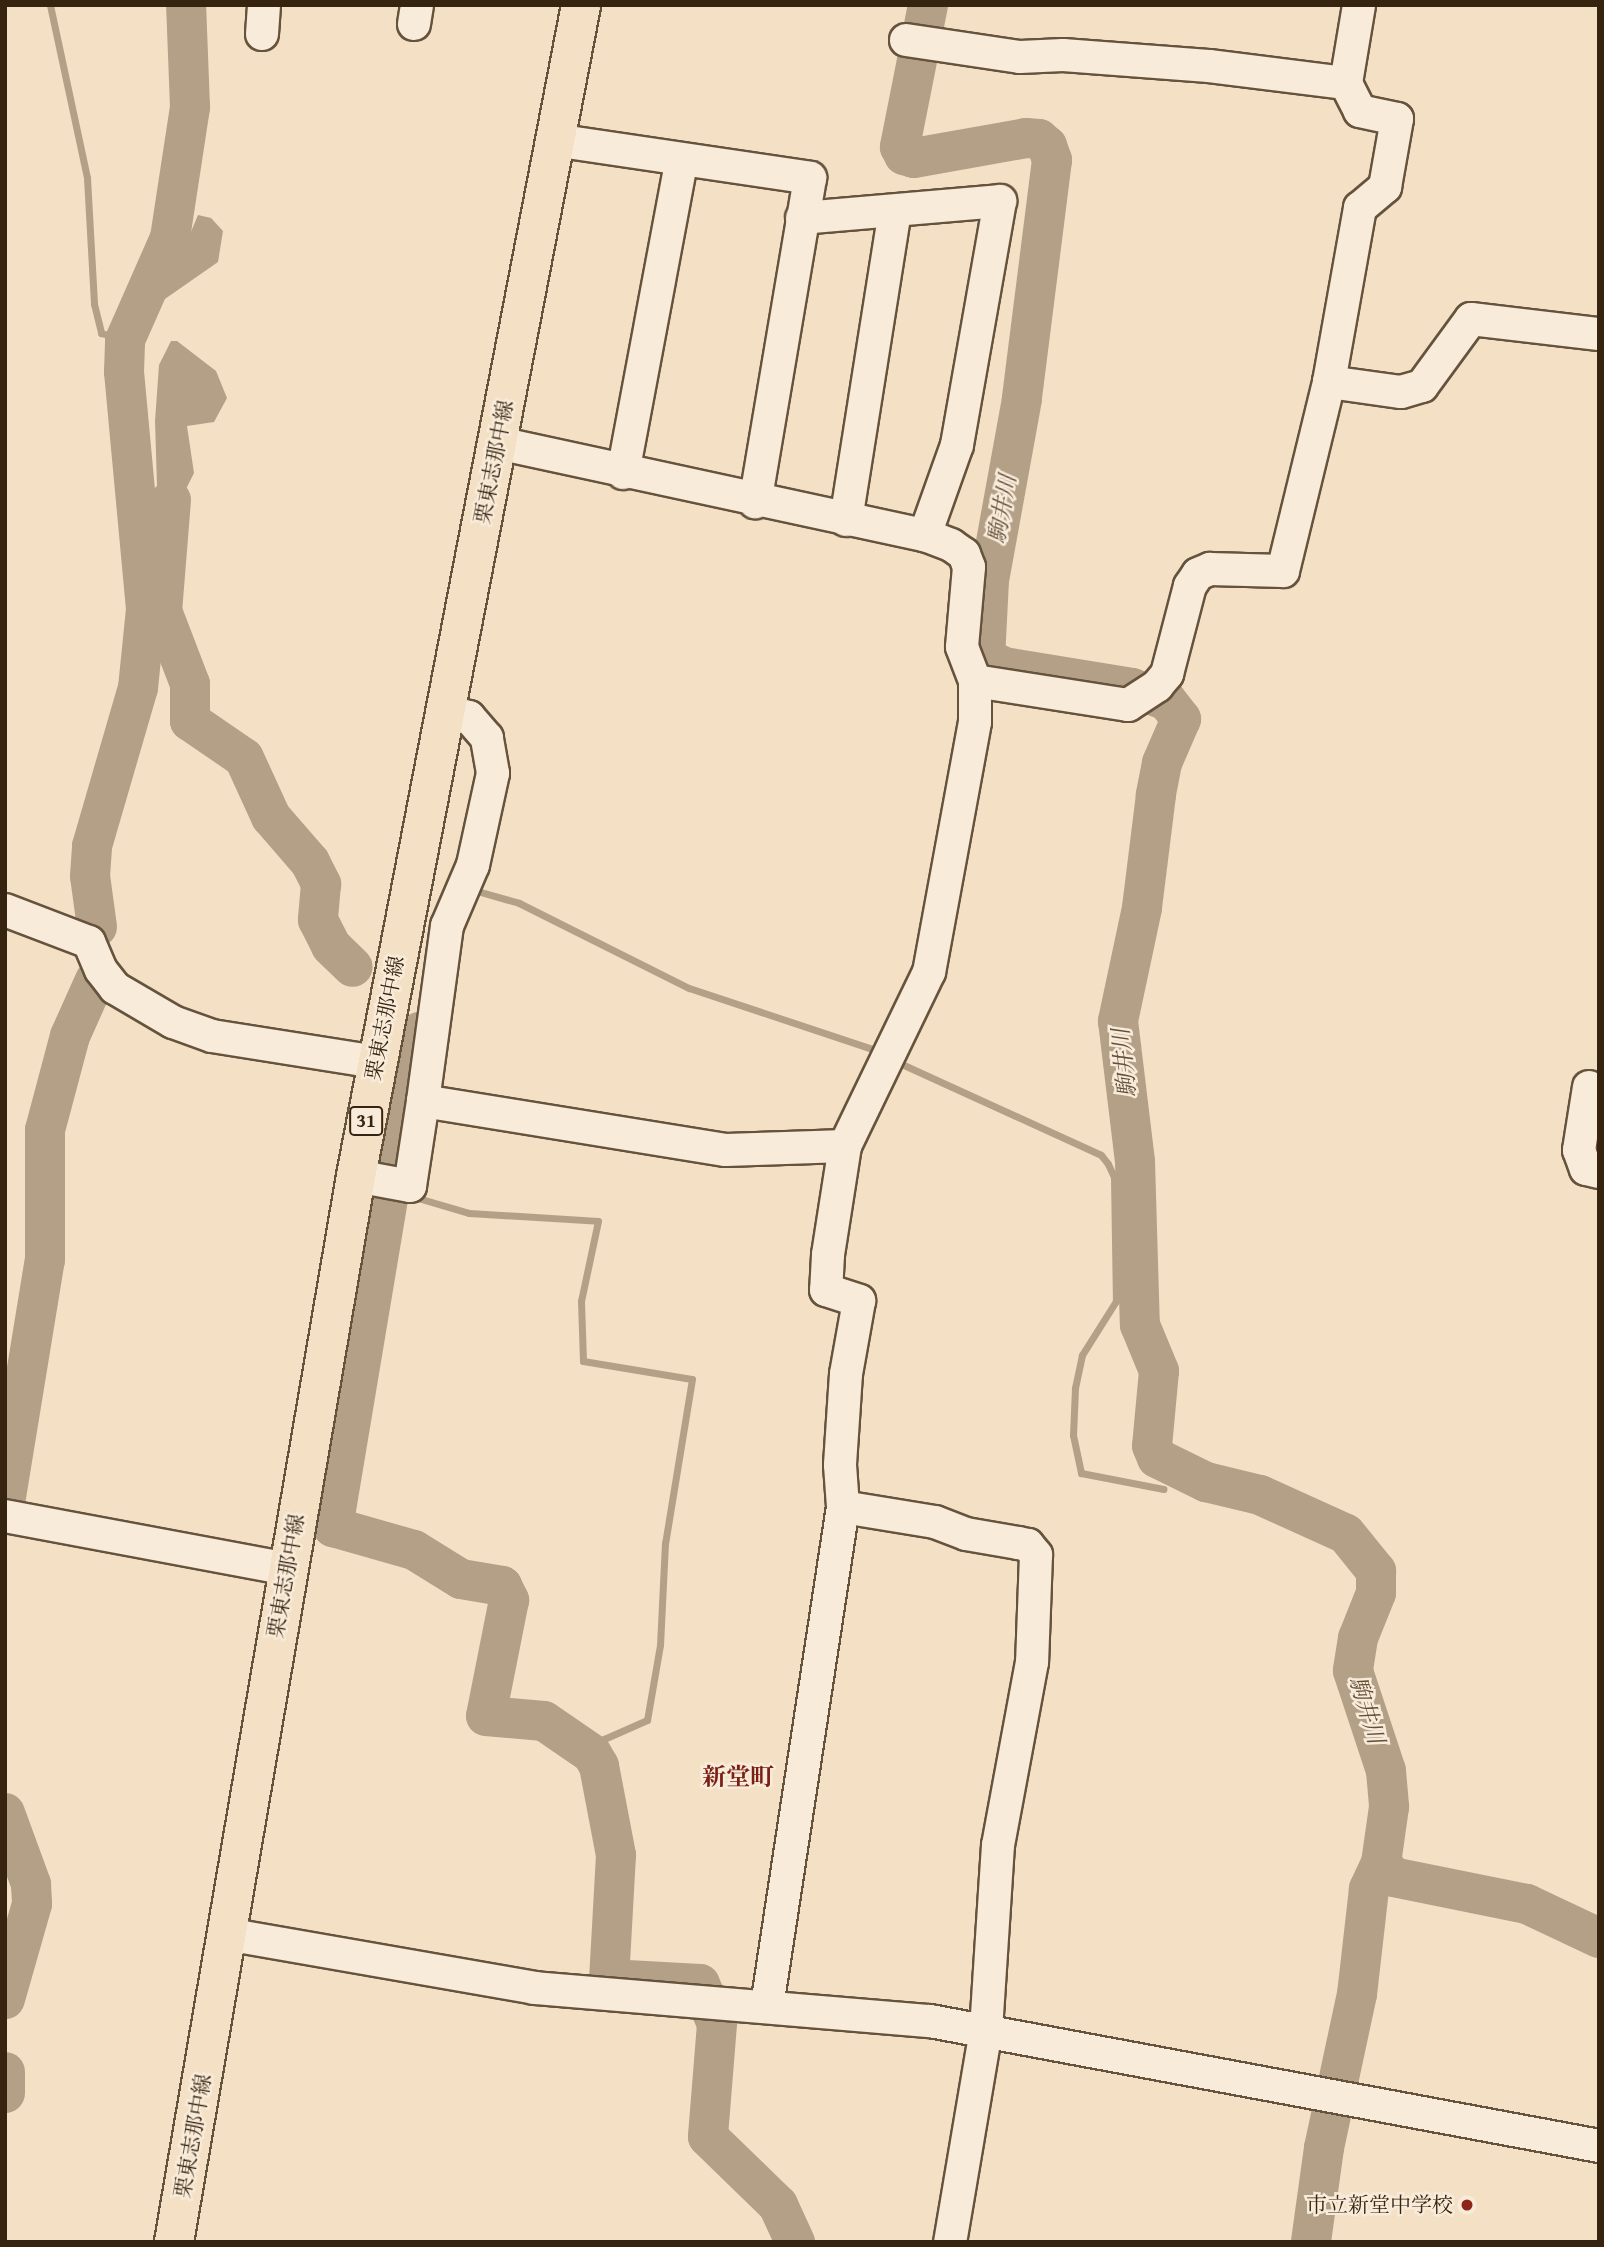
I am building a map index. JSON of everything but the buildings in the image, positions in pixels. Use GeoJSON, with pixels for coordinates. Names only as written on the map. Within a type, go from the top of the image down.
{"type":"FeatureCollection","features":[{"type":"Feature","properties":{"kind":"main road","name":"栗東志那中線"},"geometry":{"type":"LineString","coordinates":[[174,2242],[356,1176],[443,711],[498,443],[581,5]]}},
{"type":"Feature","properties":{"kind":"street"},"geometry":{"type":"LineString","coordinates":[[975,681],[1128,705],[1147,693],[1167,674],[1190,586],[1198,574],[1210,569],[1283,571],[1329,382],[1360,208],[1385,187],[1397,119],[1360,111],[1346,83],[1359,5]]}},
{"type":"Feature","properties":{"kind":"street"},"geometry":{"type":"LineString","coordinates":[[906,40],[1020,57],[1209,66],[1346,83]]}},
{"type":"Feature","properties":{"kind":"street"},"geometry":{"type":"LineString","coordinates":[[554,140],[807,176],[755,502]]}},
{"type":"Feature","properties":{"kind":"street"},"geometry":{"type":"LineString","coordinates":[[623,473],[682,159]]}},
{"type":"Feature","properties":{"kind":"street"},"geometry":{"type":"LineString","coordinates":[[802,218],[1000,201],[957,445],[925,535]]}},
{"type":"Feature","properties":{"kind":"street"},"geometry":{"type":"LineString","coordinates":[[846,520],[895,212]]}},
{"type":"Feature","properties":{"kind":"street"},"geometry":{"type":"LineString","coordinates":[[1329,382],[1401,392],[1422,386],[1471,319],[1599,334]]}},
{"type":"Feature","properties":{"kind":"street"},"geometry":{"type":"LineString","coordinates":[[498,443],[755,502],[925,535],[951,545],[964,554],[969,567],[962,646],[975,681],[975,722],[929,972],[845,1146],[826,1290],[859,1301],[845,1384],[840,1465],[843,1507],[835,1577],[766,2006]]}},
{"type":"Feature","properties":{"kind":"street"},"geometry":{"type":"LineString","coordinates":[[356,1176],[410,1186],[447,926],[473,864],[493,773],[487,738],[469,717],[443,711]]}},
{"type":"Feature","properties":{"kind":"street"},"geometry":{"type":"LineString","coordinates":[[5,911],[89,942],[101,970],[115,988],[173,1022],[212,1036],[377,1062]]}},
{"type":"Feature","properties":{"kind":"street"},"geometry":{"type":"LineString","coordinates":[[1589,1087],[1579,1150],[1586,1169],[1599,1172]]}},
{"type":"Feature","properties":{"kind":"street"},"geometry":{"type":"LineString","coordinates":[[423,1101],[726,1150],[845,1146]]}},
{"type":"Feature","properties":{"kind":"street"},"geometry":{"type":"LineString","coordinates":[[843,1507],[935,1522],[966,1534],[1028,1545],[1036,1555],[1032,1662],[998,1845],[986,2030],[950,2242]]}},
{"type":"Feature","properties":{"kind":"street"},"geometry":{"type":"LineString","coordinates":[[5,1516],[287,1569]]}},
{"type":"Feature","properties":{"kind":"street"},"geometry":{"type":"LineString","coordinates":[[226,1934],[534,1988],[674,2003],[766,2006],[986,2030],[1599,2146]]}},
{"type":"Feature","properties":{"kind":"shaded area"},"geometry":{"type":"Polygon","coordinates":[[[198,215],[211,218],[223,231],[218,262],[162,301],[198,215]]]}},
{"type":"Feature","properties":{"kind":"shaded area"},"geometry":{"type":"Polygon","coordinates":[[[171,341],[177,341],[216,371],[227,398],[214,422],[187,426],[194,473],[179,503],[159,495],[157,486],[155,421],[159,365],[171,341]]]}},
{"type":"Feature","properties":{"kind":"waterway"},"geometry":{"type":"LineString","coordinates":[[50,5],[87,178],[94,304],[101,333],[125,340]]}},
{"type":"Feature","properties":{"kind":"waterway"},"geometry":{"type":"LineString","coordinates":[[97,927],[90,876],[92,846],[138,688],[146,609],[124,372],[125,340],[170,238],[190,107],[186,5]]}},
{"type":"Feature","properties":{"kind":"waterway","name":"駒井川"},"geometry":{"type":"LineString","coordinates":[[928,5],[900,147],[904,155],[914,158],[1026,138],[1039,139],[1047,146],[1052,160],[1022,399],[989,580],[985,658],[1004,667],[1132,688],[1167,701],[1181,719],[1162,763],[1142,908],[1118,1021],[1135,1161],[1140,1325],[1159,1371],[1152,1446],[1157,1458],[1206,1482],[1260,1495],[1346,1534],[1376,1571],[1376,1593],[1358,1638],[1353,1671],[1386,1771],[1389,1807],[1381,1863],[1369,1889],[1357,1994],[1324,2148],[1311,2242]]}},
{"type":"Feature","properties":{"kind":"waterway"},"geometry":{"type":"LineString","coordinates":[[171,500],[162,611],[190,684],[190,721],[244,758],[271,817],[310,862],[321,884],[318,920],[331,946],[353,967]]}},
{"type":"Feature","properties":{"kind":"waterway"},"geometry":{"type":"LineString","coordinates":[[470,889],[519,903],[689,988],[875,1050]]}},
{"type":"Feature","properties":{"kind":"waterway"},"geometry":{"type":"LineString","coordinates":[[5,1503],[45,1260],[45,1130],[70,1036],[95,980]]}},
{"type":"Feature","properties":{"kind":"waterway"},"geometry":{"type":"LineString","coordinates":[[394,1164],[420,1032]]}},
{"type":"Feature","properties":{"kind":"waterway"},"geometry":{"type":"LineString","coordinates":[[895,1061],[1101,1155],[1108,1164],[1114,1177],[1116,1301],[1082,1355],[1075,1388],[1073,1435],[1081,1473],[1163,1489]]}},
{"type":"Feature","properties":{"kind":"waterway"},"geometry":{"type":"LineString","coordinates":[[390,1187],[333,1527],[414,1550],[461,1579],[502,1586],[509,1600],[486,1716],[544,1721],[592,1754],[599,1766],[616,1855],[609,1979],[700,1984],[717,2024],[708,2137],[778,2205],[795,2242]]}},
{"type":"Feature","properties":{"kind":"waterway"},"geometry":{"type":"LineString","coordinates":[[411,1196],[469,1213],[598,1221],[581,1301],[583,1361],[692,1379],[665,1543],[660,1645],[647,1720],[604,1739],[592,1754]]}},
{"type":"Feature","properties":{"kind":"waterway"},"geometry":{"type":"LineString","coordinates":[[1182,1488],[1206,1482]]}},
{"type":"Feature","properties":{"kind":"waterway"},"geometry":{"type":"LineString","coordinates":[[5,1813],[31,1884],[32,1904],[5,1999]]}},
{"type":"Feature","properties":{"kind":"waterway"},"geometry":{"type":"LineString","coordinates":[[1381,1863],[1393,1877],[1527,1904],[1599,1938]]}},
{"type":"Feature","properties":{"kind":"waterway"},"geometry":{"type":"LineString","coordinates":[[5,2072],[5,2093]]}},
{"type":"Feature","properties":{"kind":"place","name":"市立新堂中学校"},"geometry":{"type":"Point","coordinates":[1467,2205]}},
{"type":"Feature","properties":{"kind":"district","name":"新堂町"},"geometry":{"type":"Point","coordinates":[738,1777]}}]}
